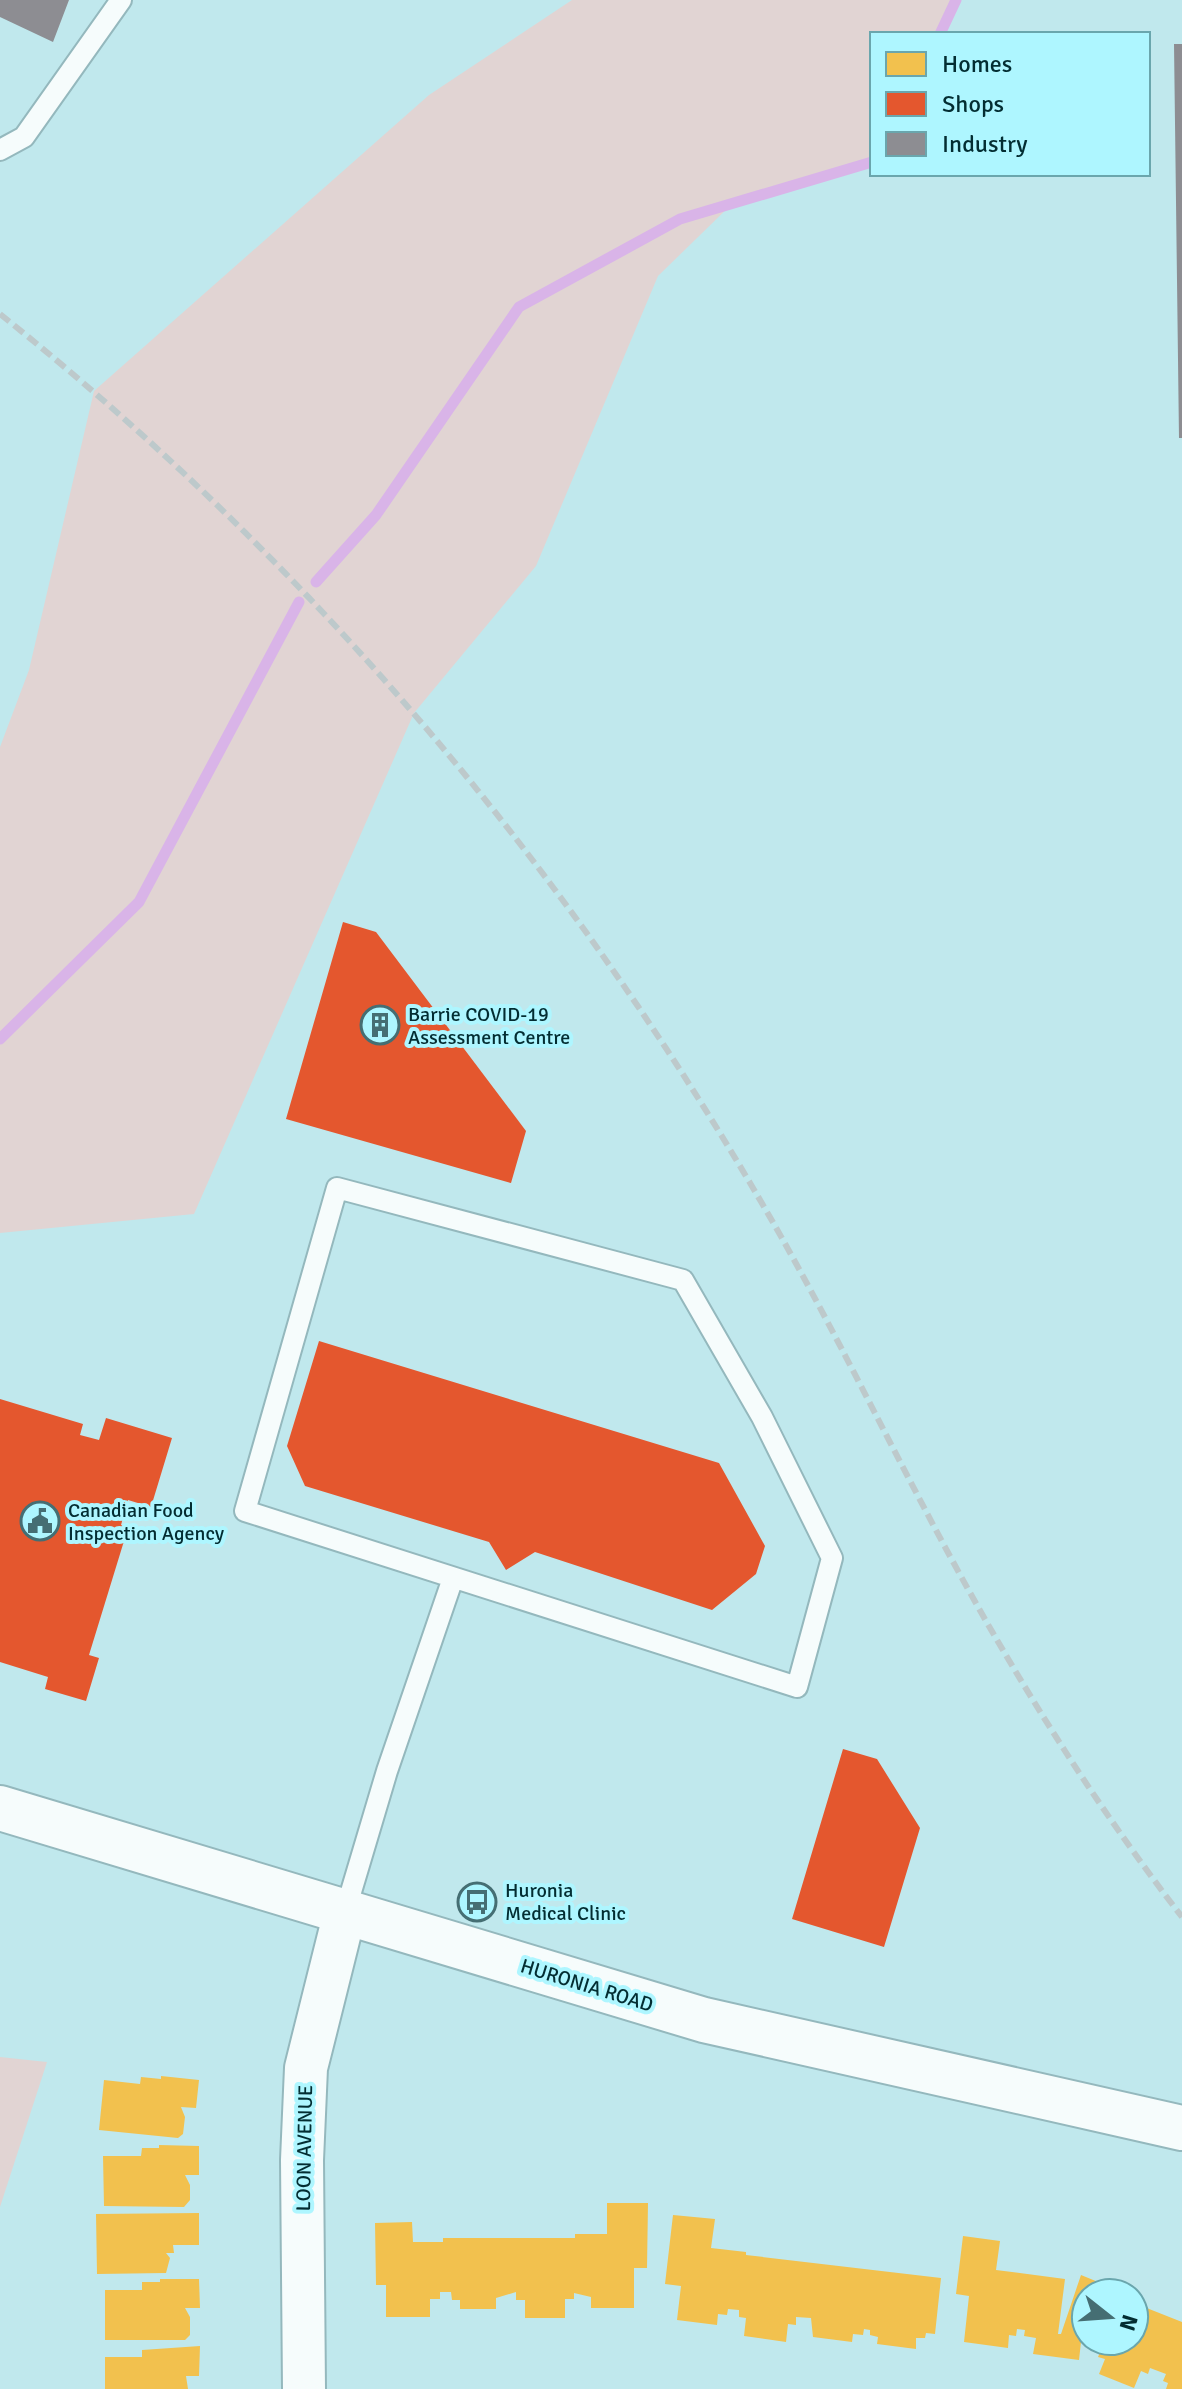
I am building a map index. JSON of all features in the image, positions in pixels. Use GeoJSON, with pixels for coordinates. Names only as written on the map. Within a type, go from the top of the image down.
{"type":"FeatureCollection","features":[{"type":"Feature","properties":{"kind":"main road","name":"HURONIA ROAD"},"geometry":{"type":"LineString","coordinates":[[0,1808],[704,2020],[1182,2128]]}},
{"type":"Feature","properties":{"kind":"street","name":"LOON AVENUE"},"geometry":{"type":"LineString","coordinates":[[304,2389],[302,2160],[306,2068],[345,1912]]}},
{"type":"Feature","properties":{"kind":"lane"},"geometry":{"type":"LineString","coordinates":[[0,150],[24,137],[121,0]]}},
{"type":"Feature","properties":{"kind":"lane"},"geometry":{"type":"LineString","coordinates":[[337,1188],[683,1280],[762,1417],[832,1558],[797,1687],[453,1578],[245,1511],[337,1188]]}},
{"type":"Feature","properties":{"kind":"lane"},"geometry":{"type":"LineString","coordinates":[[345,1912],[387,1771],[453,1578]]}},
{"type":"Feature","properties":{"kind":"shaded area"},"geometry":{"type":"Polygon","coordinates":[[[572,0],[956,0],[941,32],[870,32],[870,163],[735,201],[658,276],[536,566],[414,713],[194,1214],[0,1233],[0,747],[29,670],[94,391],[429,95],[572,0]]]}},
{"type":"Feature","properties":{"kind":"shaded area"},"geometry":{"type":"Polygon","coordinates":[[[0,2057],[47,2062],[0,2207],[0,2057]]]}},
{"type":"Feature","properties":{"kind":"building: Homes"},"geometry":{"type":"Polygon","coordinates":[[[161,2076],[199,2080],[196,2108],[181,2107],[185,2117],[183,2134],[178,2138],[99,2130],[104,2080],[140,2084],[141,2077],[161,2079],[161,2076]]]}},
{"type":"Feature","properties":{"kind":"building: Homes"},"geometry":{"type":"Polygon","coordinates":[[[159,2145],[199,2146],[199,2175],[185,2175],[190,2185],[190,2200],[184,2207],[104,2206],[103,2156],[141,2156],[142,2148],[159,2148],[159,2145]]]}},
{"type":"Feature","properties":{"kind":"building: Homes"},"geometry":{"type":"Polygon","coordinates":[[[607,2203],[648,2203],[647,2268],[634,2268],[634,2308],[591,2308],[591,2297],[574,2293],[574,2299],[565,2299],[565,2318],[525,2318],[525,2300],[516,2300],[516,2292],[496,2298],[496,2309],[460,2309],[460,2300],[452,2300],[451,2292],[440,2292],[440,2299],[430,2299],[430,2317],[386,2317],[386,2285],[376,2285],[375,2223],[412,2222],[413,2242],[443,2242],[443,2238],[575,2238],[575,2234],[607,2234],[607,2203]]]}},
{"type":"Feature","properties":{"kind":"building: Homes"},"geometry":{"type":"Polygon","coordinates":[[[199,2213],[199,2245],[173,2245],[174,2253],[166,2253],[170,2258],[166,2273],[97,2274],[96,2214],[199,2213]]]}},
{"type":"Feature","properties":{"kind":"building: Homes"},"geometry":{"type":"Polygon","coordinates":[[[673,2215],[715,2219],[711,2248],[746,2252],[746,2255],[941,2278],[935,2334],[926,2333],[925,2338],[916,2338],[916,2349],[877,2344],[878,2337],[864,2329],[863,2335],[853,2334],[852,2342],[813,2337],[811,2318],[796,2317],[796,2325],[788,2324],[786,2342],[744,2336],[746,2318],[739,2317],[739,2310],[728,2309],[727,2315],[718,2314],[717,2325],[677,2320],[681,2286],[665,2284],[673,2215]]]}},
{"type":"Feature","properties":{"kind":"building: Homes"},"geometry":{"type":"Polygon","coordinates":[[[963,2236],[1000,2241],[996,2270],[1065,2279],[1058,2334],[1061,2334],[1070,2307],[1070,2357],[1079,2357],[1079,2360],[1033,2354],[1036,2338],[1024,2336],[1025,2330],[1017,2329],[1016,2336],[1009,2335],[1008,2348],[964,2342],[969,2296],[956,2294],[963,2236]]]}},
{"type":"Feature","properties":{"kind":"building: Homes"},"geometry":{"type":"Polygon","coordinates":[[[160,2279],[199,2279],[200,2308],[185,2308],[190,2317],[190,2335],[185,2340],[105,2340],[105,2290],[142,2290],[142,2282],[160,2282],[160,2279]]]}},
{"type":"Feature","properties":{"kind":"building: Homes"},"geometry":{"type":"Polygon","coordinates":[[[1150,2309],[1182,2322],[1182,2389],[1166,2389],[1168,2383],[1163,2381],[1166,2374],[1150,2368],[1148,2374],[1141,2371],[1134,2388],[1099,2374],[1105,2359],[1098,2357],[1150,2357],[1150,2309]]]}},
{"type":"Feature","properties":{"kind":"building: Homes"},"geometry":{"type":"Polygon","coordinates":[[[200,2346],[199,2376],[186,2376],[188,2389],[105,2389],[105,2357],[142,2357],[142,2350],[200,2346]]]}},
{"type":"Feature","properties":{"kind":"building: Shops","name":"Barrie COVID-19 Assessment Centre"},"geometry":{"type":"Polygon","coordinates":[[[343,922],[376,932],[526,1131],[511,1183],[286,1119],[343,922]]]}},
{"type":"Feature","properties":{"kind":"building: Shops"},"geometry":{"type":"Polygon","coordinates":[[[319,1341],[719,1463],[765,1546],[756,1574],[712,1610],[535,1552],[506,1570],[489,1542],[305,1486],[287,1446],[319,1341]]]}},
{"type":"Feature","properties":{"kind":"building: Shops"},"geometry":{"type":"Polygon","coordinates":[[[0,1399],[83,1424],[80,1435],[99,1440],[106,1418],[172,1438],[151,1507],[128,1500],[121,1525],[128,1528],[89,1655],[99,1658],[86,1701],[45,1689],[48,1677],[0,1662],[0,1399]]]}},
{"type":"Feature","properties":{"kind":"building: Shops"},"geometry":{"type":"Polygon","coordinates":[[[843,1749],[877,1759],[920,1828],[884,1947],[792,1919],[843,1749]]]}},
{"type":"Feature","properties":{"kind":"building: Industry"},"geometry":{"type":"Polygon","coordinates":[[[0,0],[69,0],[53,42],[0,17],[0,0]]]}},
{"type":"Feature","properties":{"kind":"building: Industry"},"geometry":{"type":"Polygon","coordinates":[[[1174,44],[1182,44],[1182,438],[1179,438],[1174,44]]]}},
{"type":"Feature","properties":{"kind":"waterway"},"geometry":{"type":"LineString","coordinates":[[941,32],[956,0]]}},
{"type":"Feature","properties":{"kind":"waterway"},"geometry":{"type":"LineString","coordinates":[[316,582],[376,515],[519,307],[680,219],[870,163]]}},
{"type":"Feature","properties":{"kind":"waterway"},"geometry":{"type":"LineString","coordinates":[[0,1039],[139,902],[299,602]]}},
{"type":"Feature","properties":{"kind":"railway"},"geometry":{"type":"LineString","coordinates":[[0,314],[117,412],[228,516],[335,625],[436,740],[531,858],[621,982],[705,1109],[783,1240],[997,1640],[1085,1782],[1182,1917]]}},
{"type":"Feature","properties":{"kind":"place","name":"Barrie COVID-19 Assessment Centre"},"geometry":{"type":"Point","coordinates":[380,1025]}},
{"type":"Feature","properties":{"kind":"place","name":"Canadian Food Inspection Agency"},"geometry":{"type":"Point","coordinates":[40,1521]}},
{"type":"Feature","properties":{"kind":"place","name":"Huronia Medical Clinic"},"geometry":{"type":"Point","coordinates":[477,1902]}}]}
